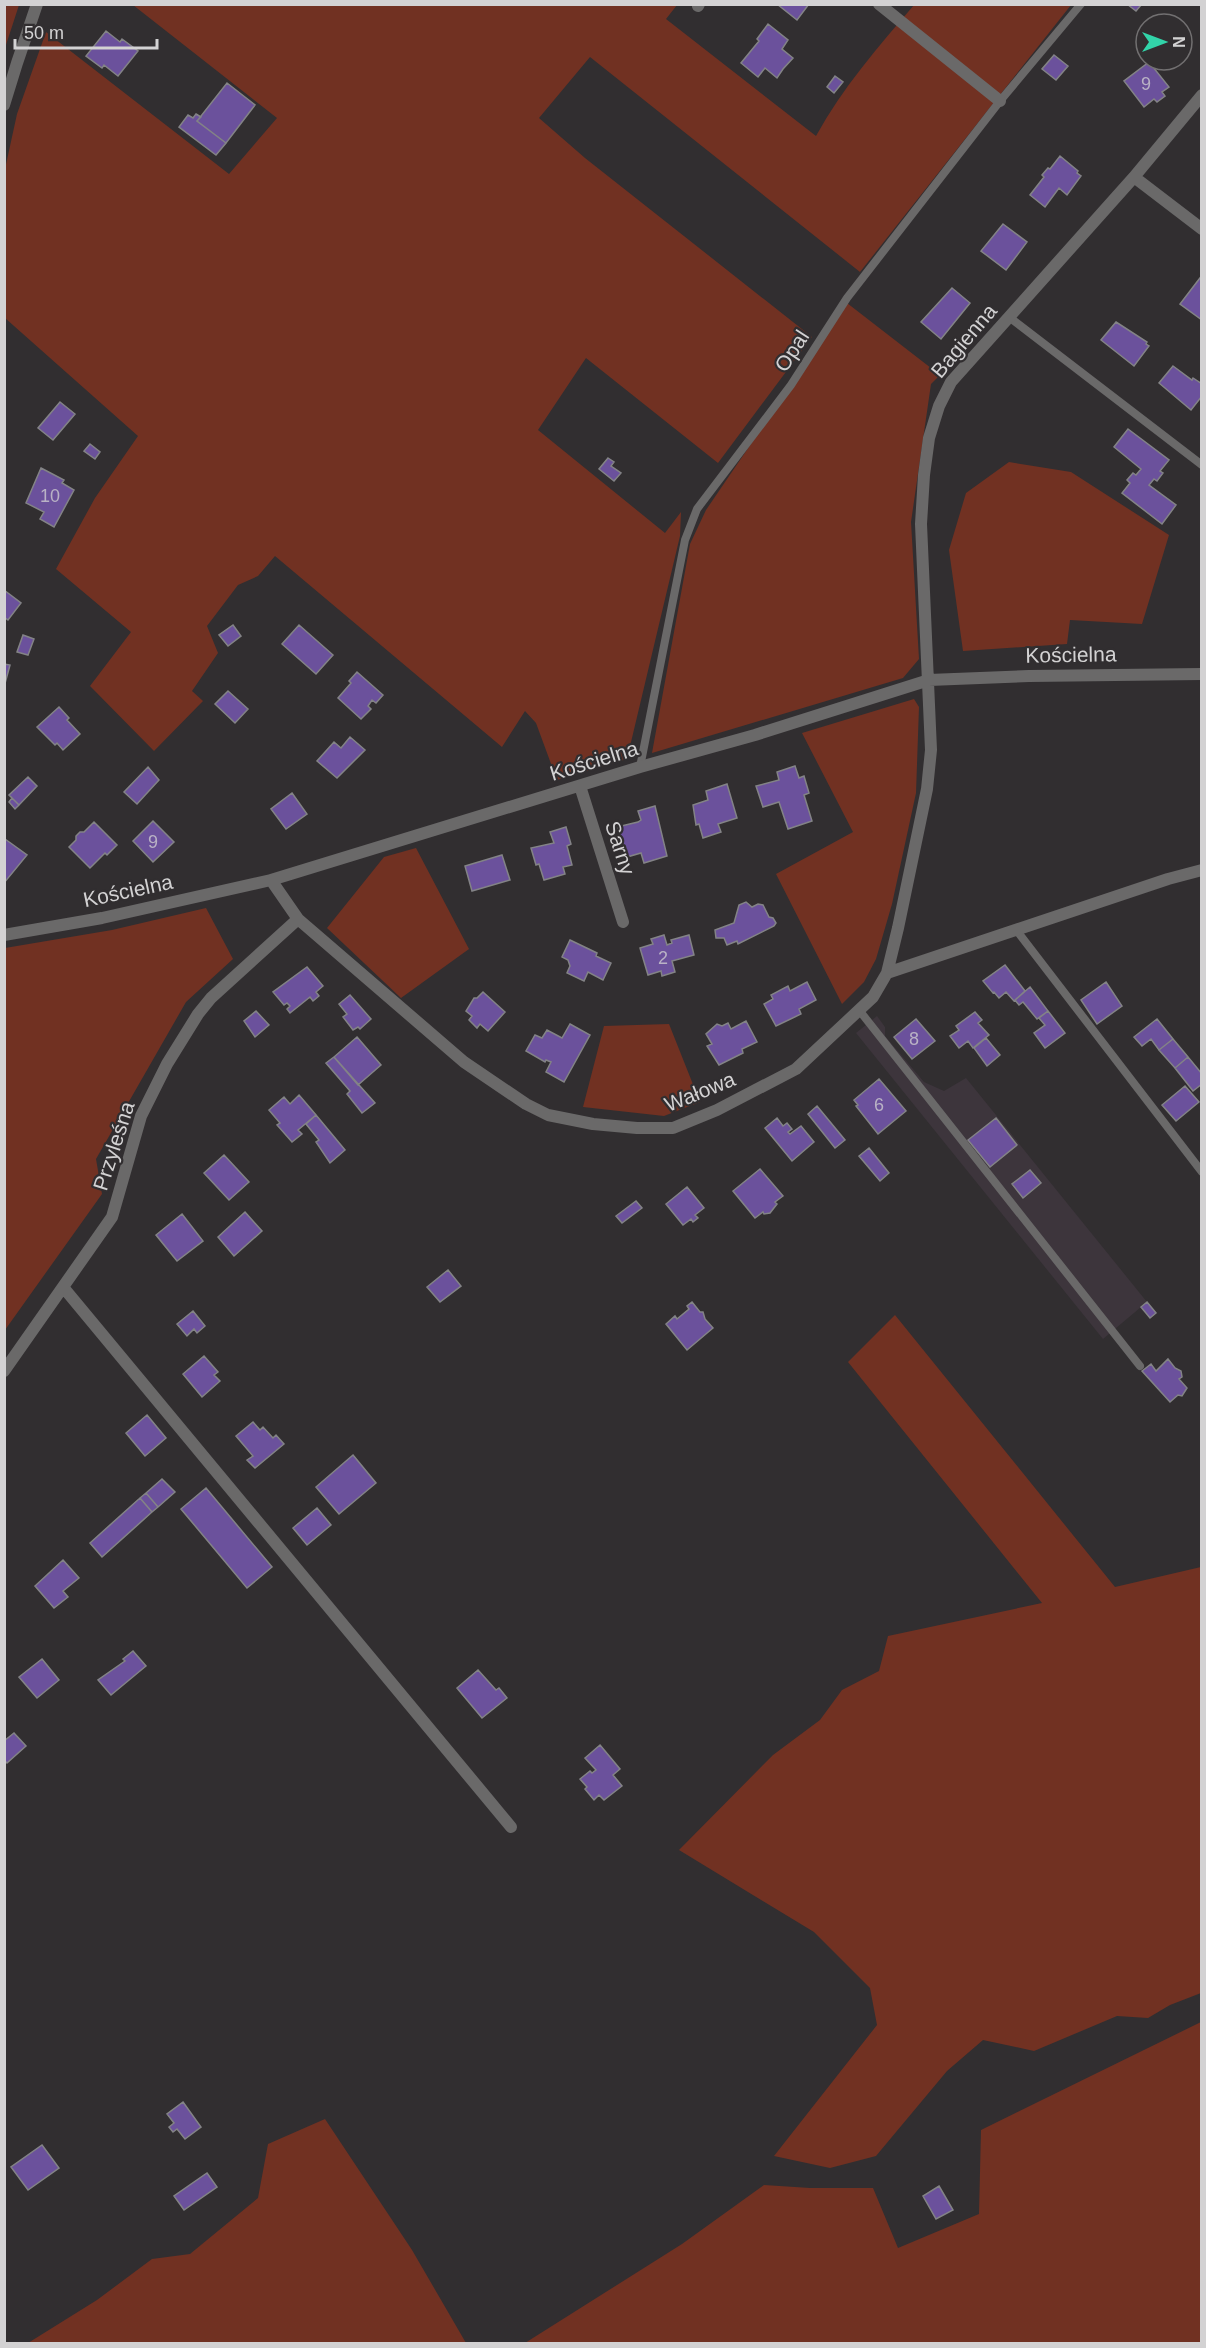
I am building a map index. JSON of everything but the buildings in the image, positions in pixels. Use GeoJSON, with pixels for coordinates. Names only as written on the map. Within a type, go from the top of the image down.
{"type":"FeatureCollection","features":[{"type":"Feature","properties":{"kind":"street"},"geometry":{"type":"LineString","coordinates":[[4,105],[37,4]]}},
{"type":"Feature","properties":{"kind":"street"},"geometry":{"type":"LineString","coordinates":[[879,4],[1000,101]]}},
{"type":"Feature","properties":{"kind":"street","name":"Bagienna"},"geometry":{"type":"LineString","coordinates":[[929,680],[921,524],[929,438],[939,406],[951,382],[1134,177],[1202,95]]}},
{"type":"Feature","properties":{"kind":"street"},"geometry":{"type":"LineString","coordinates":[[1134,177],[1202,229]]}},
{"type":"Feature","properties":{"kind":"street","name":"Kościelna"},"geometry":{"type":"LineString","coordinates":[[4,935],[102,918],[271,879],[640,767],[755,735],[929,680],[1029,676],[1202,674]]}},
{"type":"Feature","properties":{"kind":"street","name":"Wałowa"},"geometry":{"type":"LineString","coordinates":[[271,879],[298,919],[464,1062],[526,1104],[548,1115],[593,1124],[673,1128],[717,1110],[796,1069],[873,997],[887,973],[927,789],[931,750],[929,680]]}},
{"type":"Feature","properties":{"kind":"street","name":"Sarny"},"geometry":{"type":"LineString","coordinates":[[580,786],[624,922]]}},
{"type":"Feature","properties":{"kind":"street"},"geometry":{"type":"LineString","coordinates":[[887,973],[1168,879],[1202,870]]}},
{"type":"Feature","properties":{"kind":"street","name":"Przyleśna"},"geometry":{"type":"LineString","coordinates":[[4,1371],[112,1217],[141,1116],[167,1064],[198,1014],[211,998],[298,919]]}},
{"type":"Feature","properties":{"kind":"street"},"geometry":{"type":"LineString","coordinates":[[63,1287],[511,1827]]}},
{"type":"Feature","properties":{"kind":"lane","name":"Opal"},"geometry":{"type":"LineString","coordinates":[[640,767],[685,540],[697,508],[791,385],[848,298],[1000,101],[1081,4]]}},
{"type":"Feature","properties":{"kind":"lane"},"geometry":{"type":"LineString","coordinates":[[1009,316],[1202,465]]}},
{"type":"Feature","properties":{"kind":"lane"},"geometry":{"type":"LineString","coordinates":[[1017,931],[1202,1172]]}},
{"type":"Feature","properties":{"kind":"lane"},"geometry":{"type":"LineString","coordinates":[[859,1010],[1140,1366]]}},
{"type":"Feature","properties":{"kind":"shaded area"},"geometry":{"type":"Polygon","coordinates":[[[4,5],[19,5],[5,48],[4,5]]]}},
{"type":"Feature","properties":{"kind":"shaded area"},"geometry":{"type":"Polygon","coordinates":[[[133,5],[677,5],[666,19],[816,136],[849,84],[914,5],[1071,5],[860,272],[590,57],[539,118],[585,158],[812,337],[718,463],[586,358],[538,430],[665,533],[681,512],[680,536],[627,759],[557,780],[536,723],[525,711],[502,747],[275,556],[258,576],[238,585],[207,626],[218,653],[192,691],[203,701],[154,751],[90,686],[131,632],[56,569],[95,498],[138,436],[5,318],[5,169],[17,114],[46,32],[229,174],[277,118],[133,5]]]}},
{"type":"Feature","properties":{"kind":"shaded area"},"geometry":{"type":"Polygon","coordinates":[[[847,303],[940,375],[931,384],[911,522],[919,659],[903,678],[652,753],[690,544],[706,510],[847,303]]]}},
{"type":"Feature","properties":{"kind":"shaded area"},"geometry":{"type":"Polygon","coordinates":[[[1009,462],[1071,472],[1169,535],[1142,624],[1070,620],[1067,644],[963,651],[949,550],[966,493],[1009,462]]]}},
{"type":"Feature","properties":{"kind":"shaded area"},"geometry":{"type":"Polygon","coordinates":[[[914,699],[919,707],[916,793],[892,904],[876,959],[864,982],[842,1004],[776,874],[853,832],[802,733],[914,699]]]}},
{"type":"Feature","properties":{"kind":"shaded area"},"geometry":{"type":"Polygon","coordinates":[[[416,848],[469,949],[401,998],[327,928],[384,857],[416,848]]]}},
{"type":"Feature","properties":{"kind":"shaded area"},"geometry":{"type":"Polygon","coordinates":[[[206,908],[233,959],[186,1002],[96,1159],[102,1194],[5,1330],[5,948],[112,930],[206,908]]]}},
{"type":"Feature","properties":{"kind":"shaded area"},"geometry":{"type":"Polygon","coordinates":[[[877,1016],[885,1027],[885,1036],[924,1082],[944,1091],[966,1078],[1147,1302],[1103,1339],[856,1033],[877,1016]]]}},
{"type":"Feature","properties":{"kind":"shaded area"},"geometry":{"type":"Polygon","coordinates":[[[669,1024],[700,1102],[664,1116],[583,1107],[604,1026],[669,1024]]]}},
{"type":"Feature","properties":{"kind":"shaded area"},"geometry":{"type":"Polygon","coordinates":[[[895,1315],[1115,1587],[1201,1567],[1201,1993],[1170,2005],[1148,2018],[1117,2016],[1034,2051],[983,2040],[947,2071],[876,2156],[830,2168],[774,2156],[877,2025],[870,1988],[814,1932],[679,1850],[773,1755],[820,1720],[842,1690],[879,1671],[888,1636],[1042,1603],[848,1362],[895,1315]]]}},
{"type":"Feature","properties":{"kind":"shaded area"},"geometry":{"type":"Polygon","coordinates":[[[1201,2022],[1201,2343],[525,2343],[682,2244],[764,2185],[873,2188],[898,2248],[979,2214],[981,2130],[1201,2022]]]}},
{"type":"Feature","properties":{"kind":"shaded area"},"geometry":{"type":"Polygon","coordinates":[[[325,2119],[412,2250],[466,2343],[28,2343],[97,2300],[152,2259],[190,2254],[258,2198],[268,2144],[325,2119]]]}}]}
